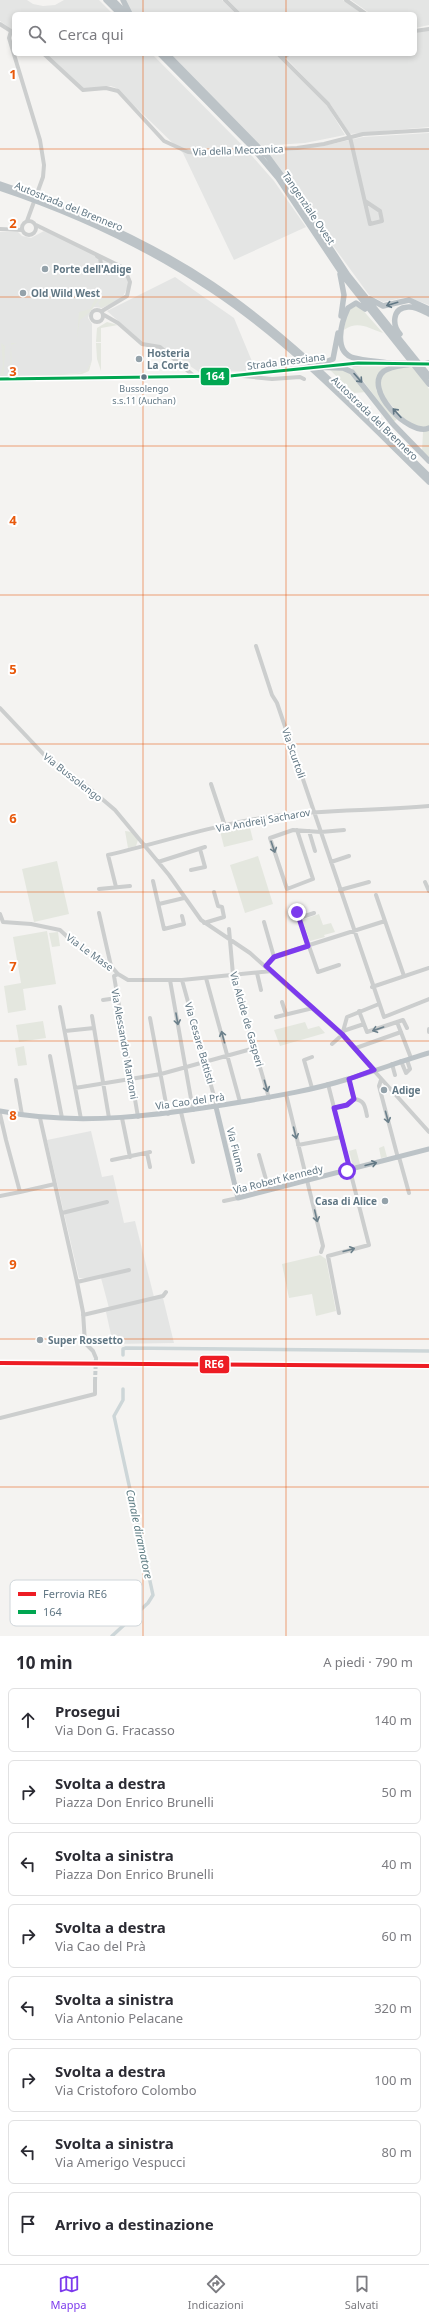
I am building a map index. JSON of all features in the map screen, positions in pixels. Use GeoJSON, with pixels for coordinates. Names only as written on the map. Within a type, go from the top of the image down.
{"type":"FeatureCollection","features":[{"type":"Feature","properties":{"kind":"highway"},"geometry":{"type":"LineString","coordinates":[[106,0],[118,12]]}},
{"type":"Feature","properties":{"kind":"highway"},"geometry":{"type":"LineString","coordinates":[[112,0],[125,12]]}},
{"type":"Feature","properties":{"kind":"highway"},"geometry":{"type":"LineString","coordinates":[[122,0],[129,12]]}},
{"type":"Feature","properties":{"kind":"highway","name":"Tangenziale Ovest"},"geometry":{"type":"LineString","coordinates":[[162,56],[262,154],[293,191],[348,275],[429,376]]}},
{"type":"Feature","properties":{"kind":"highway","name":"Tangenziale Ovest"},"geometry":{"type":"LineString","coordinates":[[169,56],[255,147]]}},
{"type":"Feature","properties":{"kind":"highway","name":"Tangenziale Ovest"},"geometry":{"type":"LineString","coordinates":[[262,154],[334,263],[406,353],[429,385]]}},
{"type":"Feature","properties":{"kind":"highway","name":"Autostrada del Brennero"},"geometry":{"type":"LineString","coordinates":[[0,184],[64,206],[118,230],[212,284],[275,333],[347,396],[429,476]]}},
{"type":"Feature","properties":{"kind":"highway","name":"Autostrada del Brennero"},"geometry":{"type":"LineString","coordinates":[[0,188],[65,212],[118,235],[167,261],[213,290],[276,338],[338,394],[429,482]]}},
{"type":"Feature","properties":{"kind":"highway"},"geometry":{"type":"LineString","coordinates":[[322,366],[333,359],[343,306],[342,282],[334,263]]}},
{"type":"Feature","properties":{"kind":"highway"},"geometry":{"type":"LineString","coordinates":[[348,275],[377,304],[387,306],[409,300],[429,309]]}},
{"type":"Feature","properties":{"kind":"highway"},"geometry":{"type":"LineString","coordinates":[[389,363],[354,358],[344,350],[341,334],[346,312],[350,305],[356,303],[362,306],[406,353]]}},
{"type":"Feature","properties":{"kind":"highway"},"geometry":{"type":"LineString","coordinates":[[416,359],[410,347],[396,328],[394,318],[401,309],[409,307],[429,314]]}},
{"type":"Feature","properties":{"kind":"highway"},"geometry":{"type":"LineString","coordinates":[[411,364],[389,368],[382,373],[377,383],[379,392],[408,425],[420,430],[429,428]]}},
{"type":"Feature","properties":{"kind":"highway"},"geometry":{"type":"LineString","coordinates":[[312,367],[322,366],[343,368],[352,372],[393,424],[429,460]]}},
{"type":"Feature","properties":{"kind":"main road","name":"Strada Bresciana"},"geometry":{"type":"LineString","coordinates":[[322,366],[358,363],[389,363],[404,365]]}},
{"type":"Feature","properties":{"kind":"main road"},"geometry":{"type":"LineString","coordinates":[[411,364],[427,364]]}},
{"type":"Feature","properties":{"kind":"main road","name":"Strada Bresciana"},"geometry":{"type":"LineString","coordinates":[[0,379],[239,376],[312,367]]}},
{"type":"Feature","properties":{"kind":"main road","name":"Via Cao del Prà"},"geometry":{"type":"LineString","coordinates":[[1,1113],[40,1118],[122,1118],[168,1114],[269,1098],[312,1088],[349,1079],[429,1053]]}},
{"type":"Feature","properties":{"kind":"main road","name":"Via Fiume"},"geometry":{"type":"LineString","coordinates":[[216,1107],[238,1198]]}},
{"type":"Feature","properties":{"kind":"main road","name":"Via Robert Kennedy"},"geometry":{"type":"LineString","coordinates":[[238,1198],[429,1149]]}},
{"type":"Feature","properties":{"kind":"street"},"geometry":{"type":"LineString","coordinates":[[225,0],[237,12]]}},
{"type":"Feature","properties":{"kind":"street"},"geometry":{"type":"LineString","coordinates":[[346,0],[363,12]]}},
{"type":"Feature","properties":{"kind":"street"},"geometry":{"type":"LineString","coordinates":[[0,24],[12,32],[9,38],[12,48]]}},
{"type":"Feature","properties":{"kind":"street"},"geometry":{"type":"LineString","coordinates":[[417,31],[429,29]]}},
{"type":"Feature","properties":{"kind":"street"},"geometry":{"type":"LineString","coordinates":[[14,56],[40,140],[44,165],[39,190],[31,212],[32,223],[36,230]]}},
{"type":"Feature","properties":{"kind":"street","name":"Via della Meccanica"},"geometry":{"type":"LineString","coordinates":[[46,56],[83,90],[106,88],[118,91],[164,141],[188,152],[202,153],[297,148],[324,144],[378,132],[429,130]]}},
{"type":"Feature","properties":{"kind":"street"},"geometry":{"type":"LineString","coordinates":[[286,56],[282,58],[328,104],[350,137],[370,224],[382,221],[380,211],[365,201]]}},
{"type":"Feature","properties":{"kind":"street"},"geometry":{"type":"LineString","coordinates":[[0,229],[22,228],[32,223]]}},
{"type":"Feature","properties":{"kind":"street"},"geometry":{"type":"LineString","coordinates":[[32,223],[124,268],[129,274],[130,290],[127,296],[103,313],[102,320]]}},
{"type":"Feature","properties":{"kind":"street"},"geometry":{"type":"LineString","coordinates":[[22,228],[29,236],[36,230],[44,229]]}},
{"type":"Feature","properties":{"kind":"street"},"geometry":{"type":"LineString","coordinates":[[83,247],[100,258],[101,264]]}},
{"type":"Feature","properties":{"kind":"street"},"geometry":{"type":"LineString","coordinates":[[111,321],[103,313],[95,310],[91,315],[95,322],[102,320],[118,323],[142,344],[160,347],[195,377]]}},
{"type":"Feature","properties":{"kind":"street"},"geometry":{"type":"LineString","coordinates":[[239,376],[272,378],[300,377],[304,379]]}},
{"type":"Feature","properties":{"kind":"street","name":"Via Scurtoli"},"geometry":{"type":"LineString","coordinates":[[256,646],[314,811],[353,931],[379,1004]]}},
{"type":"Feature","properties":{"kind":"street","name":"Via Bussolengo"},"geometry":{"type":"LineString","coordinates":[[0,708],[49,760],[88,787],[116,810],[146,846],[204,923],[230,939],[266,966],[343,1033],[381,1080],[429,1132]]}},
{"type":"Feature","properties":{"kind":"street"},"geometry":{"type":"LineString","coordinates":[[211,784],[225,826]]}},
{"type":"Feature","properties":{"kind":"street","name":"Via Andreij Sacharov"},"geometry":{"type":"LineString","coordinates":[[116,888],[108,855],[272,816],[314,811],[429,806]]}},
{"type":"Feature","properties":{"kind":"street"},"geometry":{"type":"LineString","coordinates":[[297,830],[313,879],[287,889],[270,838],[297,830],[321,832],[344,830]]}},
{"type":"Feature","properties":{"kind":"street"},"geometry":{"type":"LineString","coordinates":[[309,831],[315,851]]}},
{"type":"Feature","properties":{"kind":"street"},"geometry":{"type":"LineString","coordinates":[[158,862],[205,847]]}},
{"type":"Feature","properties":{"kind":"street"},"geometry":{"type":"LineString","coordinates":[[191,870],[205,867],[200,849]]}},
{"type":"Feature","properties":{"kind":"street"},"geometry":{"type":"LineString","coordinates":[[331,862],[349,856]]}},
{"type":"Feature","properties":{"kind":"street"},"geometry":{"type":"LineString","coordinates":[[153,881],[164,929],[184,924],[182,916]]}},
{"type":"Feature","properties":{"kind":"street"},"geometry":{"type":"LineString","coordinates":[[340,890],[370,882]]}},
{"type":"Feature","properties":{"kind":"street"},"geometry":{"type":"LineString","coordinates":[[425,882],[429,891]]}},
{"type":"Feature","properties":{"kind":"street"},"geometry":{"type":"LineString","coordinates":[[98,889],[130,886]]}},
{"type":"Feature","properties":{"kind":"street"},"geometry":{"type":"LineString","coordinates":[[204,923],[224,917],[222,907],[218,906],[214,892]]}},
{"type":"Feature","properties":{"kind":"street"},"geometry":{"type":"LineString","coordinates":[[376,894],[404,976]]}},
{"type":"Feature","properties":{"kind":"street"},"geometry":{"type":"LineString","coordinates":[[159,904],[184,898]]}},
{"type":"Feature","properties":{"kind":"street"},"geometry":{"type":"LineString","coordinates":[[297,912],[318,972],[339,965]]}},
{"type":"Feature","properties":{"kind":"street"},"geometry":{"type":"LineString","coordinates":[[299,918],[314,913]]}},
{"type":"Feature","properties":{"kind":"street","name":"Via Le Mase"},"geometry":{"type":"LineString","coordinates":[[0,914],[3,922],[47,926],[60,930],[74,943],[111,966],[118,974],[128,980],[170,980]]}},
{"type":"Feature","properties":{"kind":"street"},"geometry":{"type":"LineString","coordinates":[[99,914],[111,966]]}},
{"type":"Feature","properties":{"kind":"street"},"geometry":{"type":"LineString","coordinates":[[266,966],[274,957],[385,921]]}},
{"type":"Feature","properties":{"kind":"street"},"geometry":{"type":"LineString","coordinates":[[264,922],[274,957]]}},
{"type":"Feature","properties":{"kind":"street","name":"Via Alcide de Gasperi"},"geometry":{"type":"LineString","coordinates":[[229,929],[233,975],[269,1098]]}},
{"type":"Feature","properties":{"kind":"street"},"geometry":{"type":"LineString","coordinates":[[372,987],[429,968]]}},
{"type":"Feature","properties":{"kind":"street"},"geometry":{"type":"LineString","coordinates":[[193,1110],[170,980],[272,971]]}},
{"type":"Feature","properties":{"kind":"street"},"geometry":{"type":"LineString","coordinates":[[257,973],[261,990]]}},
{"type":"Feature","properties":{"kind":"street","name":"Via Alessandro Manzoni"},"geometry":{"type":"LineString","coordinates":[[118,974],[114,976],[117,998],[138,1117]]}},
{"type":"Feature","properties":{"kind":"street"},"geometry":{"type":"LineString","coordinates":[[206,978],[240,1102]]}},
{"type":"Feature","properties":{"kind":"street","name":"Via Cesare Battisti"},"geometry":{"type":"LineString","coordinates":[[182,980],[216,1107]]}},
{"type":"Feature","properties":{"kind":"street"},"geometry":{"type":"LineString","coordinates":[[103,1000],[117,998]]}},
{"type":"Feature","properties":{"kind":"street"},"geometry":{"type":"LineString","coordinates":[[343,1033],[347,1017],[359,1011],[379,1004],[384,1016],[429,999]]}},
{"type":"Feature","properties":{"kind":"street"},"geometry":{"type":"LineString","coordinates":[[282,1002],[286,1014]]}},
{"type":"Feature","properties":{"kind":"street"},"geometry":{"type":"LineString","coordinates":[[60,1007],[81,1118]]}},
{"type":"Feature","properties":{"kind":"street"},"geometry":{"type":"LineString","coordinates":[[276,1017],[313,1008]]}},
{"type":"Feature","properties":{"kind":"street"},"geometry":{"type":"LineString","coordinates":[[359,1011],[367,1032],[403,1020],[407,1028]]}},
{"type":"Feature","properties":{"kind":"street"},"geometry":{"type":"LineString","coordinates":[[92,1016],[109,1118]]}},
{"type":"Feature","properties":{"kind":"street"},"geometry":{"type":"LineString","coordinates":[[150,1018],[168,1114]]}},
{"type":"Feature","properties":{"kind":"street"},"geometry":{"type":"LineString","coordinates":[[397,1022],[409,1059],[410,1069],[406,1073],[401,1061]]}},
{"type":"Feature","properties":{"kind":"street"},"geometry":{"type":"LineString","coordinates":[[332,1044],[343,1033],[364,1024]]}},
{"type":"Feature","properties":{"kind":"street"},"geometry":{"type":"LineString","coordinates":[[65,1031],[94,1028]]}},
{"type":"Feature","properties":{"kind":"street"},"geometry":{"type":"LineString","coordinates":[[356,1048],[401,1032]]}},
{"type":"Feature","properties":{"kind":"street"},"geometry":{"type":"LineString","coordinates":[[75,1088],[161,1074],[255,1048]]}},
{"type":"Feature","properties":{"kind":"street"},"geometry":{"type":"LineString","coordinates":[[50,1056],[62,1118]]}},
{"type":"Feature","properties":{"kind":"street"},"geometry":{"type":"LineString","coordinates":[[312,1057],[304,1060],[312,1088]]}},
{"type":"Feature","properties":{"kind":"street"},"geometry":{"type":"LineString","coordinates":[[392,1064],[395,1075]]}},
{"type":"Feature","properties":{"kind":"street"},"geometry":{"type":"LineString","coordinates":[[349,1079],[354,1099]]}},
{"type":"Feature","properties":{"kind":"street"},"geometry":{"type":"LineString","coordinates":[[16,1080],[22,1115]]}},
{"type":"Feature","properties":{"kind":"street"},"geometry":{"type":"LineString","coordinates":[[381,1080],[379,1086],[409,1193]]}},
{"type":"Feature","properties":{"kind":"street"},"geometry":{"type":"LineString","coordinates":[[328,1084],[369,1245],[328,1256],[339,1313]]}},
{"type":"Feature","properties":{"kind":"street"},"geometry":{"type":"LineString","coordinates":[[286,1094],[323,1246],[321,1252]]}},
{"type":"Feature","properties":{"kind":"street"},"geometry":{"type":"LineString","coordinates":[[334,1108],[347,1105],[354,1099]]}},
{"type":"Feature","properties":{"kind":"street"},"geometry":{"type":"LineString","coordinates":[[354,1099],[360,1100],[364,1103],[367,1116]]}},
{"type":"Feature","properties":{"kind":"street"},"geometry":{"type":"LineString","coordinates":[[181,1112],[193,1162]]}},
{"type":"Feature","properties":{"kind":"street"},"geometry":{"type":"LineString","coordinates":[[1,1113],[6,1140],[20,1192]]}},
{"type":"Feature","properties":{"kind":"street"},"geometry":{"type":"LineString","coordinates":[[40,1118],[84,1315],[85,1343],[93,1351],[96,1358]]}},
{"type":"Feature","properties":{"kind":"street"},"geometry":{"type":"LineString","coordinates":[[122,1118],[130,1157]]}},
{"type":"Feature","properties":{"kind":"street"},"geometry":{"type":"LineString","coordinates":[[298,1145],[341,1137]]}},
{"type":"Feature","properties":{"kind":"street"},"geometry":{"type":"LineString","coordinates":[[112,1160],[148,1153],[150,1167]]}},
{"type":"Feature","properties":{"kind":"street"},"geometry":{"type":"LineString","coordinates":[[259,1155],[269,1190]]}},
{"type":"Feature","properties":{"kind":"street"},"geometry":{"type":"LineString","coordinates":[[0,1196],[55,1184]]}},
{"type":"Feature","properties":{"kind":"street","name":"Via Robert Kennedy"},"geometry":{"type":"LineString","coordinates":[[224,1201],[238,1198]]}},
{"type":"Feature","properties":{"kind":"street"},"geometry":{"type":"LineString","coordinates":[[62,1213],[107,1202]]}},
{"type":"Feature","properties":{"kind":"street"},"geometry":{"type":"LineString","coordinates":[[77,1282],[129,1270]]}},
{"type":"Feature","properties":{"kind":"street"},"geometry":{"type":"LineString","coordinates":[[84,1315],[163,1296],[166,1292]]}},
{"type":"Feature","properties":{"kind":"street"},"geometry":{"type":"LineString","coordinates":[[0,1417],[7,1417],[95,1394],[95,1382]]}},
{"type":"Feature","properties":{"kind":"shaded area"},"geometry":{"type":"Polygon","coordinates":[[[0,0],[27,0],[33,4],[43,6],[55,5],[64,0],[99,0],[111,12],[12,12],[12,30],[0,21],[0,0]]]}},
{"type":"Feature","properties":{"kind":"shaded area"},"geometry":{"type":"Polygon","coordinates":[[[124,0],[222,0],[234,12],[131,12],[124,0]]]}},
{"type":"Feature","properties":{"kind":"shaded area"},"geometry":{"type":"Polygon","coordinates":[[[228,0],[343,0],[360,12],[240,12],[228,0]]]}},
{"type":"Feature","properties":{"kind":"shaded area"},"geometry":{"type":"Polygon","coordinates":[[[351,0],[429,0],[429,25],[417,28],[417,12],[368,12],[351,0]]]}},
{"type":"Feature","properties":{"kind":"shaded area"},"geometry":{"type":"Polygon","coordinates":[[[429,30],[429,127],[350,134],[331,105],[285,57],[417,56],[417,33],[429,30]]]}},
{"type":"Feature","properties":{"kind":"shaded area"},"geometry":{"type":"Polygon","coordinates":[[[48,56],[154,56],[245,148],[274,181],[306,227],[234,260],[183,153],[116,88],[111,86],[85,89],[48,56]]]}},
{"type":"Feature","properties":{"kind":"shaded area"},"geometry":{"type":"Polygon","coordinates":[[[171,56],[277,56],[328,107],[345,135],[305,143],[260,146],[171,56]]]}},
{"type":"Feature","properties":{"kind":"shaded area"},"geometry":{"type":"Polygon","coordinates":[[[429,133],[429,305],[407,297],[383,302],[369,295],[264,151],[323,146],[363,137],[429,133]]]}},
{"type":"Feature","properties":{"kind":"shaded area"},"geometry":{"type":"Polygon","coordinates":[[[44,231],[124,269],[129,285],[122,298],[102,308],[94,307],[90,311],[88,318],[92,324],[92,360],[87,372],[36,377],[0,377],[0,232],[18,232],[22,236],[31,238],[44,231]]]}},
{"type":"Feature","properties":{"kind":"shaded area"},"geometry":{"type":"Polygon","coordinates":[[[175,277],[234,318],[256,371],[199,372],[190,366],[187,368],[160,346],[143,343],[107,311],[175,277]]]}},
{"type":"Feature","properties":{"kind":"shaded area"},"geometry":{"type":"Polygon","coordinates":[[[96,297],[101,297],[89,313],[80,320],[77,338],[79,312],[90,309],[96,297]]]}},
{"type":"Feature","properties":{"kind":"shaded area"},"geometry":{"type":"Polygon","coordinates":[[[102,299],[113,299],[114,302],[101,308],[98,303],[102,299]]]}},
{"type":"Feature","properties":{"kind":"shaded area"},"geometry":{"type":"Polygon","coordinates":[[[355,306],[360,307],[383,333],[359,325],[349,327],[344,330],[347,312],[355,306]]]}},
{"type":"Feature","properties":{"kind":"shaded area"},"geometry":{"type":"Polygon","coordinates":[[[107,322],[118,325],[101,328],[101,342],[96,342],[97,328],[107,322]]]}},
{"type":"Feature","properties":{"kind":"shaded area"},"geometry":{"type":"Polygon","coordinates":[[[1,343],[5,346],[4,375],[10,374],[11,343],[17,343],[11,345],[12,370],[17,373],[18,376],[79,373],[87,370],[92,360],[89,371],[82,374],[9,377],[0,375],[3,365],[1,343]]]}},
{"type":"Feature","properties":{"kind":"shaded area"},"geometry":{"type":"Polygon","coordinates":[[[96,343],[101,343],[101,371],[97,359],[96,343]]]}},
{"type":"Feature","properties":{"kind":"shaded area"},"geometry":{"type":"Polygon","coordinates":[[[353,366],[387,366],[378,376],[376,390],[398,418],[394,422],[361,378],[352,369],[353,366]]]}},
{"type":"Feature","properties":{"kind":"shaded area"},"geometry":{"type":"Polygon","coordinates":[[[399,367],[415,367],[429,389],[429,426],[421,428],[409,424],[383,396],[379,380],[385,372],[399,367]]]}},
{"type":"Feature","properties":{"kind":"shaded area"},"geometry":{"type":"Polygon","coordinates":[[[329,369],[342,370],[351,374],[367,392],[354,393],[329,369]]]}},
{"type":"Feature","properties":{"kind":"shaded area"},"geometry":{"type":"Polygon","coordinates":[[[429,430],[429,457],[422,451],[423,432],[429,430]]]}},
{"type":"Feature","properties":{"kind":"shaded area"},"geometry":{"type":"Polygon","coordinates":[[[249,824],[253,840],[224,847],[220,831],[249,824]]]}},
{"type":"Feature","properties":{"kind":"shaded area"},"geometry":{"type":"Polygon","coordinates":[[[125,831],[132,832],[138,840],[136,846],[128,848],[125,831]]]}},
{"type":"Feature","properties":{"kind":"shaded area"},"geometry":{"type":"Polygon","coordinates":[[[258,856],[273,904],[245,913],[230,865],[258,856]]]}},
{"type":"Feature","properties":{"kind":"shaded area"},"geometry":{"type":"Polygon","coordinates":[[[57,861],[69,914],[34,922],[22,869],[57,861]]]}},
{"type":"Feature","properties":{"kind":"shaded area"},"geometry":{"type":"Polygon","coordinates":[[[319,914],[323,925],[331,923],[335,932],[324,935],[325,937],[310,941],[302,920],[319,914]]]}},
{"type":"Feature","properties":{"kind":"shaded area"},"geometry":{"type":"Polygon","coordinates":[[[47,931],[56,984],[23,989],[26,1010],[8,1013],[4,986],[21,983],[13,937],[47,931]]]}},
{"type":"Feature","properties":{"kind":"shaded area"},"geometry":{"type":"Polygon","coordinates":[[[58,932],[60,946],[52,947],[49,933],[58,932]]]}},
{"type":"Feature","properties":{"kind":"shaded area"},"geometry":{"type":"Polygon","coordinates":[[[43,1021],[46,1038],[19,1042],[16,1025],[43,1021]]]}},
{"type":"Feature","properties":{"kind":"shaded area"},"geometry":{"type":"Polygon","coordinates":[[[305,1022],[308,1029],[319,1026],[325,1033],[280,1046],[274,1030],[305,1022]]]}},
{"type":"Feature","properties":{"kind":"shaded area"},"geometry":{"type":"Polygon","coordinates":[[[24,1046],[27,1065],[18,1066],[15,1048],[24,1046]]]}},
{"type":"Feature","properties":{"kind":"shaded area"},"geometry":{"type":"Polygon","coordinates":[[[91,1131],[102,1177],[113,1175],[124,1223],[135,1221],[154,1297],[163,1298],[174,1343],[113,1344],[106,1312],[109,1308],[101,1278],[79,1278],[47,1140],[91,1131]]]}},
{"type":"Feature","properties":{"kind":"shaded area"},"geometry":{"type":"Polygon","coordinates":[[[384,1146],[387,1157],[381,1158],[379,1148],[384,1146]]]}},
{"type":"Feature","properties":{"kind":"shaded area"},"geometry":{"type":"Polygon","coordinates":[[[356,1149],[360,1164],[353,1166],[349,1151],[356,1149]]]}},
{"type":"Feature","properties":{"kind":"shaded area"},"geometry":{"type":"Polygon","coordinates":[[[320,1255],[326,1259],[336,1311],[316,1316],[312,1294],[289,1298],[282,1264],[320,1255]]]}},
{"type":"Feature","properties":{"kind":"waterway"},"geometry":{"type":"LineString","coordinates":[[123,1355],[123,1349],[126,1348],[429,1351]]}},
{"type":"Feature","properties":{"kind":"waterway","name":"Canale diramatore"},"geometry":{"type":"LineString","coordinates":[[123,1389],[123,1400],[114,1416],[153,1595],[142,1608]]}},
{"type":"Feature","properties":{"kind":"waterway","name":"Canale diramatore"},"geometry":{"type":"LineString","coordinates":[[112,1636],[123,1626]]}},
{"type":"Feature","properties":{"kind":"tunnel"},"geometry":{"type":"LineString","coordinates":[[95,1381],[96,1358]]}},
{"type":"Feature","properties":{"kind":"rail line","name":"RE6"},"geometry":{"type":"LineString","coordinates":[[0,1363],[429,1366]]}},
{"type":"Feature","properties":{"kind":"transit line","name":"164"},"geometry":{"type":"LineString","coordinates":[[0,379],[230,376],[358,363],[429,364]]}},
{"type":"Feature","properties":{"kind":"place","name":"Porte dell'Adige"},"geometry":{"type":"Point","coordinates":[45,269]}},
{"type":"Feature","properties":{"kind":"place","name":"Old Wild West"},"geometry":{"type":"Point","coordinates":[23,293]}},
{"type":"Feature","properties":{"kind":"place","name":"Hosteria La Corte"},"geometry":{"type":"Point","coordinates":[139,359]}},
{"type":"Feature","properties":{"kind":"place","name":"Bussolengo s.s.11 (Auchan)"},"geometry":{"type":"Point","coordinates":[144,377]}},
{"type":"Feature","properties":{"kind":"place","name":"Adige"},"geometry":{"type":"Point","coordinates":[384,1090]}},
{"type":"Feature","properties":{"kind":"place","name":"Casa di Alice"},"geometry":{"type":"Point","coordinates":[385,1201]}},
{"type":"Feature","properties":{"kind":"place","name":"Super Rossetto"},"geometry":{"type":"Point","coordinates":[40,1340]}},
{"type":"Feature","properties":{"kind":"route"},"geometry":{"type":"LineString","coordinates":[[297,912],[308,946],[278,955],[270,960],[266,966],[342,1034],[374,1070],[349,1079],[354,1099],[347,1105],[334,1108],[350,1170],[347,1171]]}}]}
